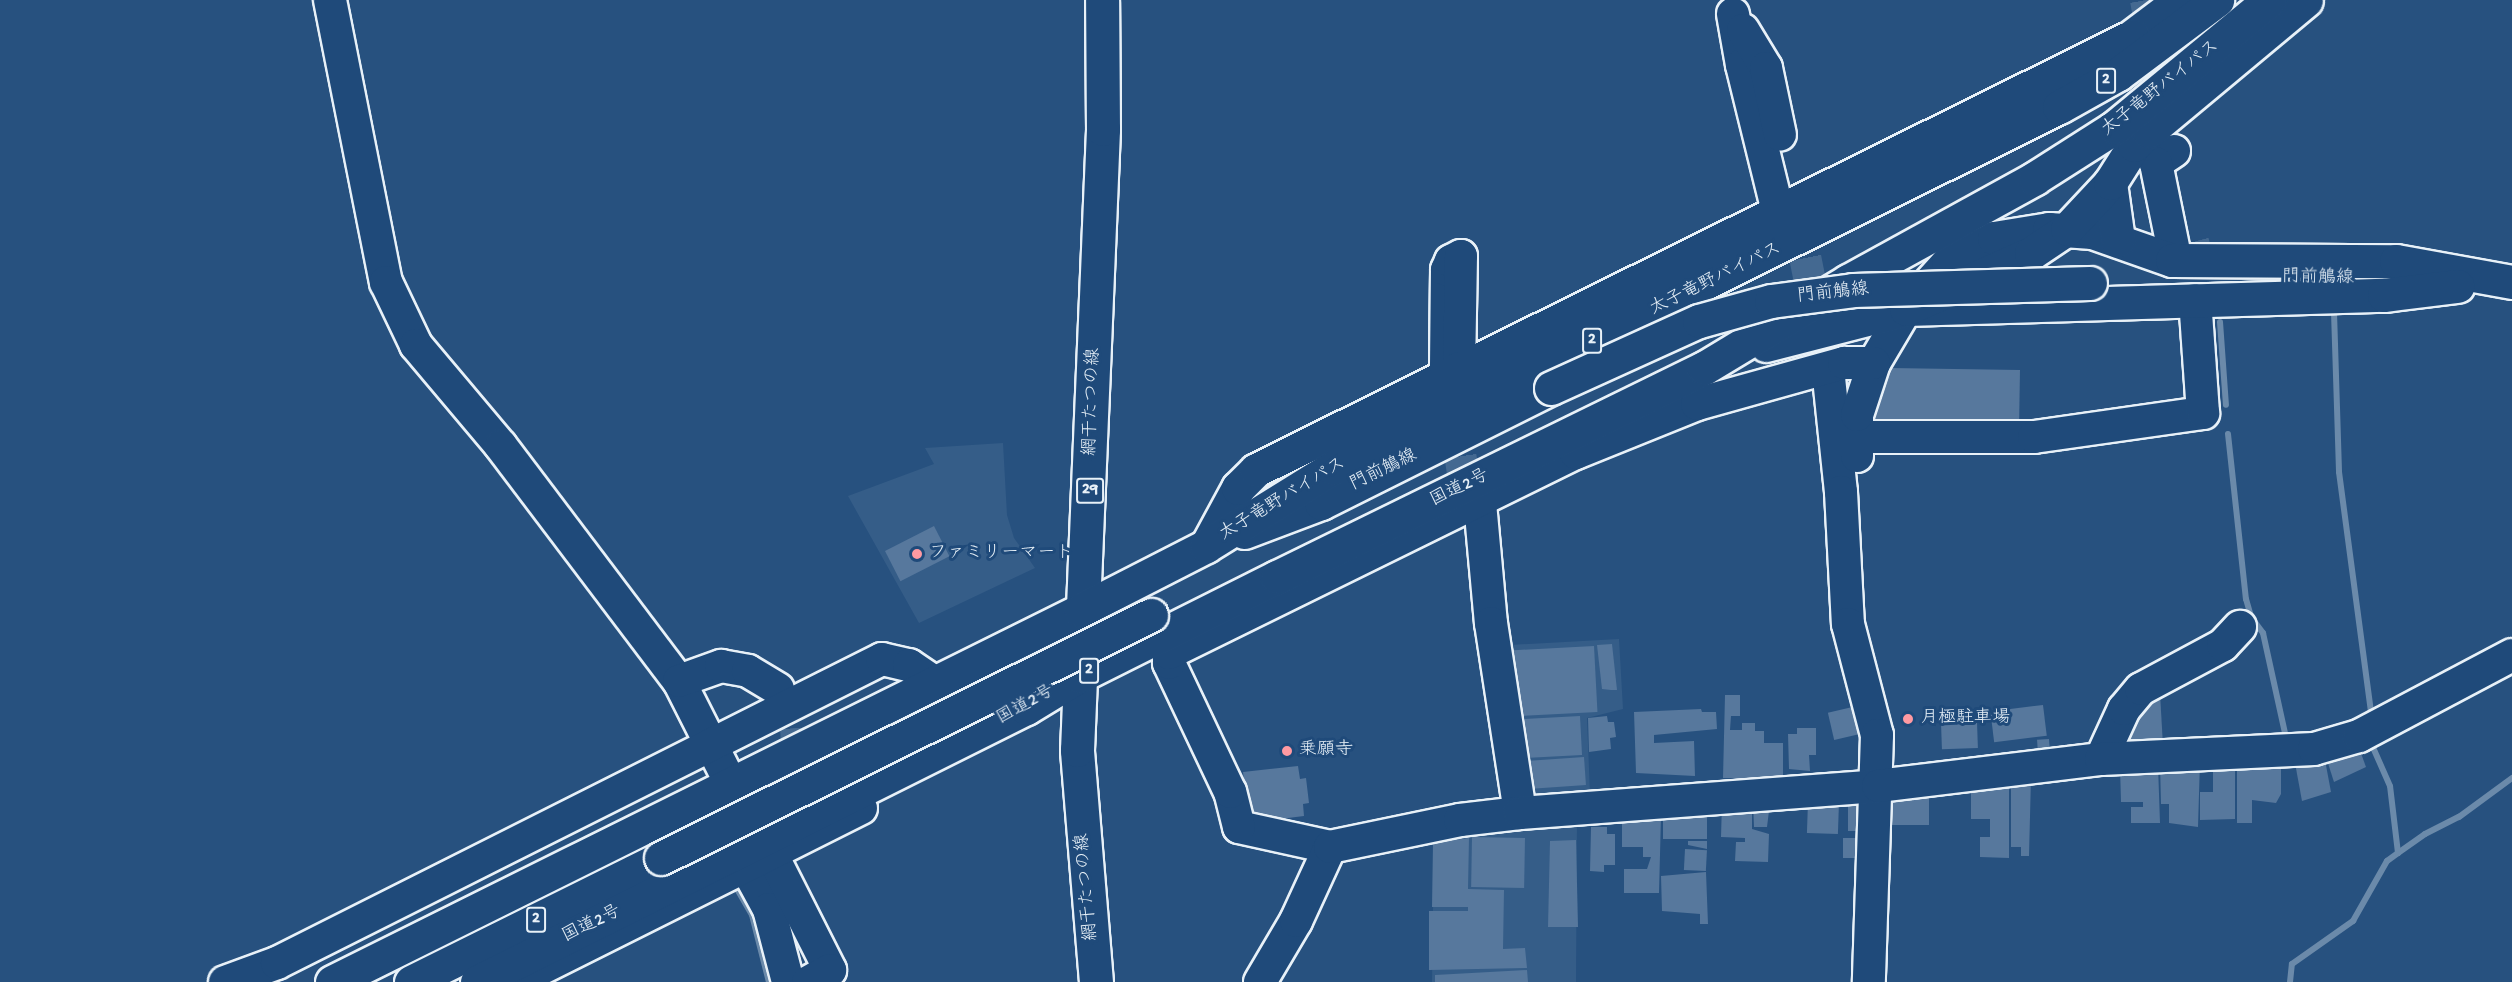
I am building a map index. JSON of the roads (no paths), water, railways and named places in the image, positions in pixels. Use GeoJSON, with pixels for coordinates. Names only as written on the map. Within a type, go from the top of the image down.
{"type":"FeatureCollection","features":[{"type":"Feature","properties":{"kind":"main road","name":"網干たつの線"},"geometry":{"type":"LineString","coordinates":[[1096,982],[1077,750],[1081,610],[1088,551],[1101,176],[1102,0]]}},
{"type":"Feature","properties":{"kind":"main road","name":"太子竜野バイパス"},"geometry":{"type":"LineString","coordinates":[[1206,546],[1332,468],[1786,246],[1984,146],[2118,74],[2217,0]]}},
{"type":"Feature","properties":{"kind":"main road","name":"太子竜野バイパス"},"geometry":{"type":"LineString","coordinates":[[1704,368],[1848,281],[2036,178],[2115,127],[2269,0]]}},
{"type":"Feature","properties":{"kind":"main road"},"geometry":{"type":"LineString","coordinates":[[1704,368],[1795,335],[1906,309],[2031,253],[2067,229],[2110,183],[2134,145],[2149,131],[2306,0]]}},
{"type":"Feature","properties":{"kind":"main road"},"geometry":{"type":"LineString","coordinates":[[1984,146],[2133,36],[2169,4]]}},
{"type":"Feature","properties":{"kind":"main road"},"geometry":{"type":"LineString","coordinates":[[1206,546],[1238,488],[1256,470],[1453,367],[1785,199],[2133,36]]}},
{"type":"Feature","properties":{"kind":"main road"},"geometry":{"type":"LineString","coordinates":[[2110,183],[2118,240]]}},
{"type":"Feature","properties":{"kind":"main road"},"geometry":{"type":"LineString","coordinates":[[2067,229],[2184,251],[2396,261],[2512,284]]}},
{"type":"Feature","properties":{"kind":"main road","name":"門前鵤線"},"geometry":{"type":"LineString","coordinates":[[1206,546],[1320,502],[1551,388],[1699,321],[1771,301],[1852,291],[2277,278],[2457,286],[2512,284]]}},
{"type":"Feature","properties":{"kind":"main road","name":"2"},"geometry":{"type":"LineString","coordinates":[[411,982],[1659,366],[1848,281]]}},
{"type":"Feature","properties":{"kind":"main road"},"geometry":{"type":"LineString","coordinates":[[1906,309],[2204,307],[2384,295],[2457,286]]}},
{"type":"Feature","properties":{"kind":"main road","name":"国道2号"},"geometry":{"type":"LineString","coordinates":[[477,982],[742,859],[1079,676],[1476,498],[1704,368]]}},
{"type":"Feature","properties":{"kind":"main road","name":"2"},"geometry":{"type":"LineString","coordinates":[[332,982],[936,683],[1206,546]]}},
{"type":"Feature","properties":{"kind":"street"},"geometry":{"type":"LineString","coordinates":[[330,0],[386,282],[416,345],[501,446],[679,681],[731,784]]}},
{"type":"Feature","properties":{"kind":"street"},"geometry":{"type":"LineString","coordinates":[[2173,145],[2156,163],[2184,251]]}},
{"type":"Feature","properties":{"kind":"street"},"geometry":{"type":"LineString","coordinates":[[1785,199],[1786,246]]}},
{"type":"Feature","properties":{"kind":"street"},"geometry":{"type":"LineString","coordinates":[[1859,437],[2034,436],[2203,413],[2204,307]]}},
{"type":"Feature","properties":{"kind":"street"},"geometry":{"type":"LineString","coordinates":[[1843,531],[1855,488],[1859,437],[1857,416],[1874,363],[1906,309]]}},
{"type":"Feature","properties":{"kind":"street"},"geometry":{"type":"LineString","coordinates":[[1838,325],[1874,363]]}},
{"type":"Feature","properties":{"kind":"street"},"geometry":{"type":"LineString","coordinates":[[1568,446],[1697,404],[1844,363],[1874,363]]}},
{"type":"Feature","properties":{"kind":"street"},"geometry":{"type":"LineString","coordinates":[[1453,367],[1474,399]]}},
{"type":"Feature","properties":{"kind":"street"},"geometry":{"type":"LineString","coordinates":[[1829,378],[1843,531],[1848,624],[1877,735],[1878,786],[1869,982]]}},
{"type":"Feature","properties":{"kind":"street"},"geometry":{"type":"LineString","coordinates":[[1476,498],[1491,623],[1520,813]]}},
{"type":"Feature","properties":{"kind":"street"},"geometry":{"type":"LineString","coordinates":[[1288,583],[1168,653],[1168,663],[1230,792],[1239,827],[1330,846],[1460,820],[1520,813],[1878,786],[2101,759],[2314,749],[2359,736],[2512,655]]}},
{"type":"Feature","properties":{"kind":"street"},"geometry":{"type":"LineString","coordinates":[[2101,759],[2124,709],[2141,688],[2223,645],[2240,627]]}},
{"type":"Feature","properties":{"kind":"street"},"geometry":{"type":"LineString","coordinates":[[225,982],[277,963],[882,659],[909,665],[936,683]]}},
{"type":"Feature","properties":{"kind":"street"},"geometry":{"type":"LineString","coordinates":[[679,681],[721,666],[748,671],[778,688]]}},
{"type":"Feature","properties":{"kind":"street"},"geometry":{"type":"LineString","coordinates":[[1260,982],[1296,921],[1330,846]]}},
{"type":"Feature","properties":{"kind":"street"},"geometry":{"type":"LineString","coordinates":[[514,982],[742,859],[769,909],[788,982]]}},
{"type":"Feature","properties":{"kind":"street"},"geometry":{"type":"LineString","coordinates":[[777,865],[831,970],[808,982]]}},
{"type":"Feature","properties":{"kind":"waterway"},"geometry":{"type":"LineString","coordinates":[[2334,312],[2339,472],[2372,720]]}},
{"type":"Feature","properties":{"kind":"waterway"},"geometry":{"type":"LineString","coordinates":[[2220,322],[2226,405]]}},
{"type":"Feature","properties":{"kind":"waterway"},"geometry":{"type":"LineString","coordinates":[[2228,434],[2246,599],[2251,617],[2263,633],[2287,742]]}},
{"type":"Feature","properties":{"kind":"waterway"},"geometry":{"type":"LineString","coordinates":[[2290,982],[2292,964],[2353,921],[2387,861],[2398,853],[2390,786],[2371,743]]}},
{"type":"Feature","properties":{"kind":"waterway"},"geometry":{"type":"LineString","coordinates":[[2398,853],[2425,834],[2459,817],[2512,778]]}},
{"type":"Feature","properties":{"kind":"waterway"},"geometry":{"type":"LineString","coordinates":[[733,882],[752,915],[769,982]]}},
{"type":"Feature","properties":{"kind":"tunnel"},"geometry":{"type":"LineString","coordinates":[[2146,0],[2171,138]]}},
{"type":"Feature","properties":{"kind":"tunnel"},"geometry":{"type":"LineString","coordinates":[[1796,211],[1829,378]]}},
{"type":"Feature","properties":{"kind":"tunnel"},"geometry":{"type":"LineString","coordinates":[[2193,242],[2213,315]]}},
{"type":"Feature","properties":{"kind":"tunnel"},"geometry":{"type":"LineString","coordinates":[[1453,409],[1469,511]]}},
{"type":"Feature","properties":{"kind":"tunnel"},"geometry":{"type":"LineString","coordinates":[[778,689],[796,728],[800,780],[793,813]]}},
{"type":"Feature","properties":{"kind":"place","name":"ファミリーマート"},"geometry":{"type":"Point","coordinates":[917,554]}},
{"type":"Feature","properties":{"kind":"place","name":"月極駐車場"},"geometry":{"type":"Point","coordinates":[1908,719]}},
{"type":"Feature","properties":{"kind":"place","name":"乗願寺"},"geometry":{"type":"Point","coordinates":[1287,751]}}]}
